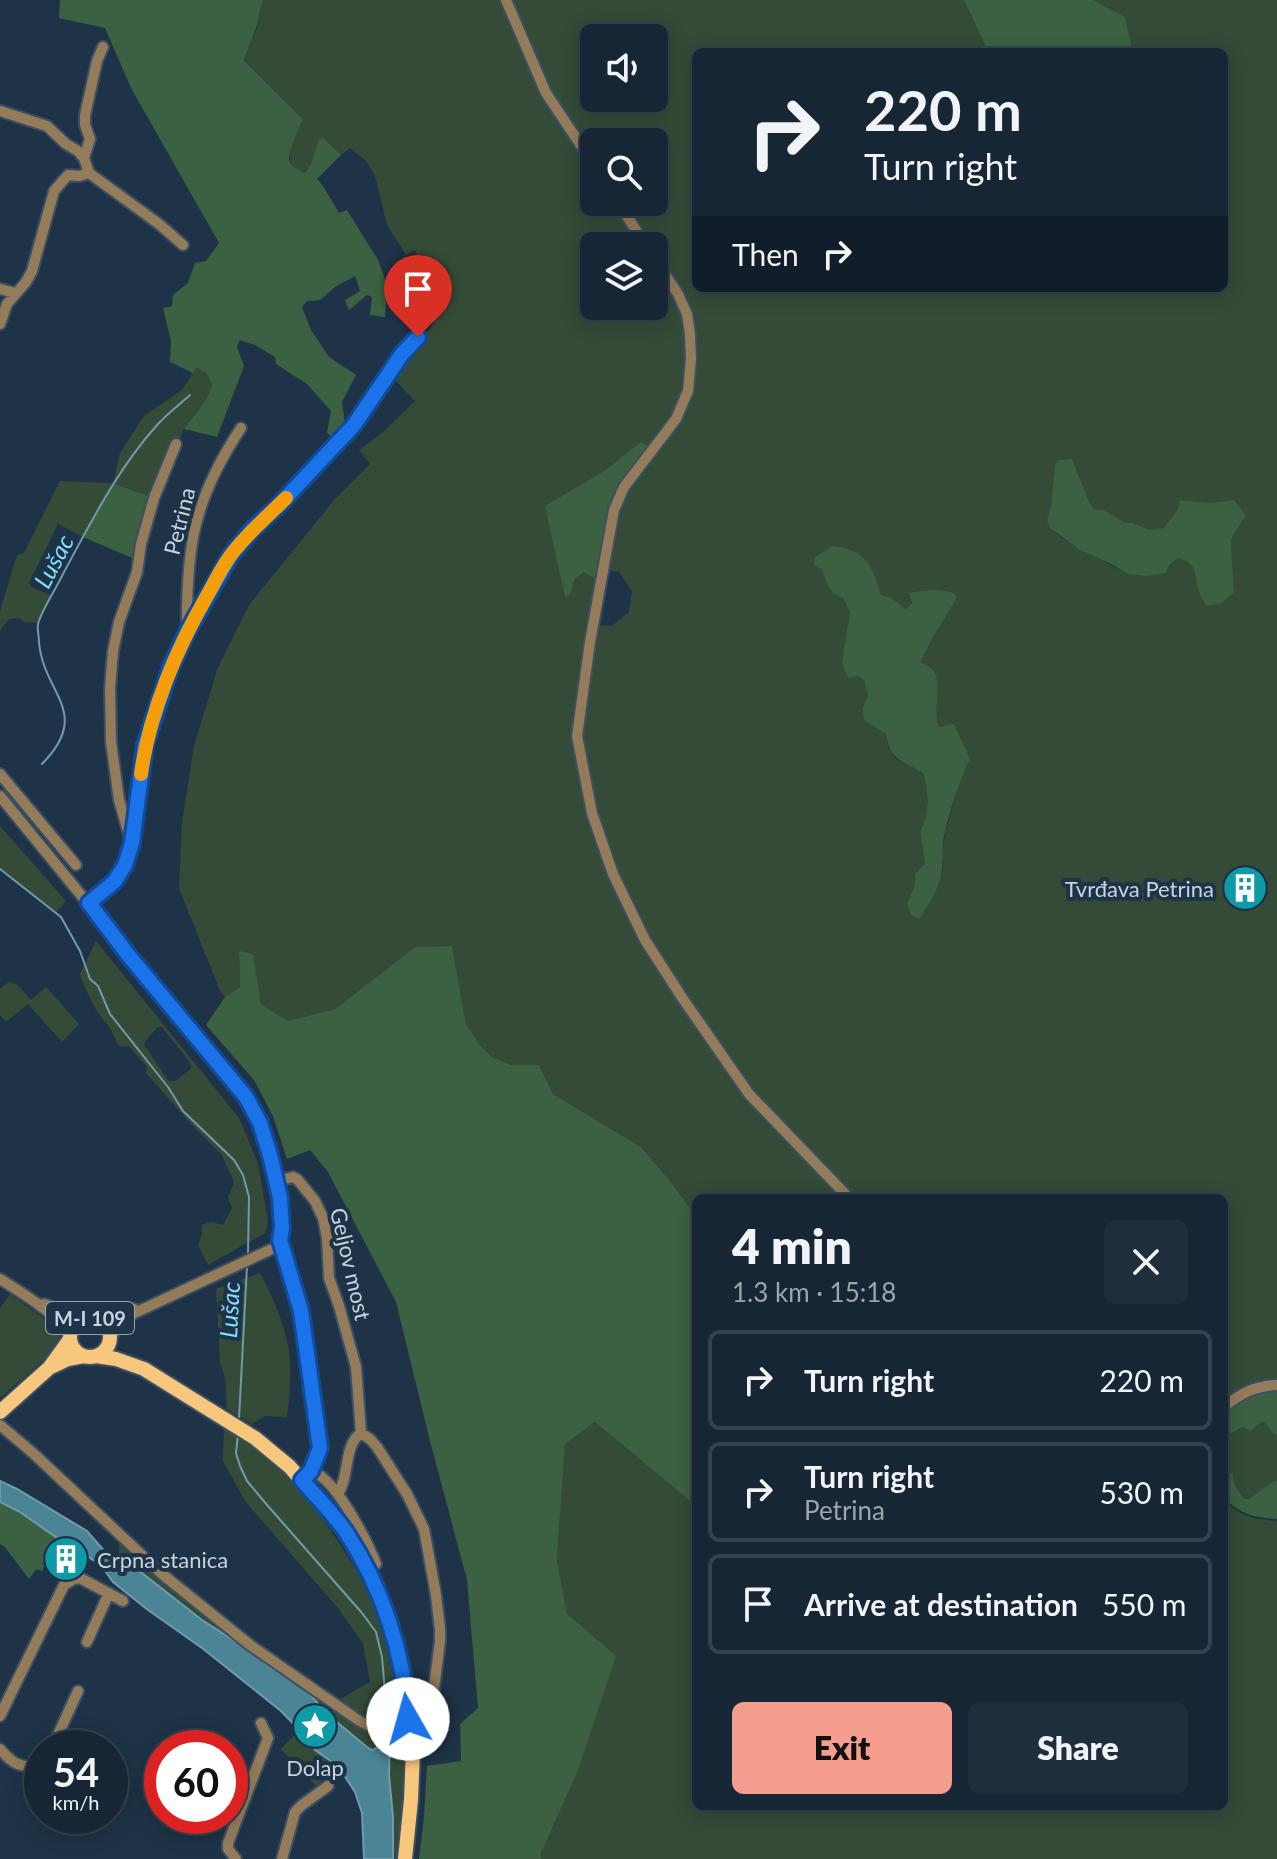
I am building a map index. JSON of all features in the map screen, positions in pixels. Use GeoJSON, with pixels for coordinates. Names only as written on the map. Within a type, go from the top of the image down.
{"type":"FeatureCollection","features":[{"type":"Feature","properties":{"kind":"main road","name":"M-I 109"},"geometry":{"type":"LineString","coordinates":[[0,1412],[49,1368],[76,1323],[89,1318],[104,1323],[110,1339],[144,1369],[224,1417],[306,1475],[347,1534],[367,1570],[396,1643],[412,1744],[411,1800],[405,1859]]}},
{"type":"Feature","properties":{"kind":"main road","name":"M-I 109"},"geometry":{"type":"LineString","coordinates":[[70,1336],[74,1350],[90,1356],[102,1353],[110,1339]]}},
{"type":"Feature","properties":{"kind":"main road","name":"M-I 109"},"geometry":{"type":"LineString","coordinates":[[49,1368],[75,1357],[106,1356],[144,1369]]}},
{"type":"Feature","properties":{"kind":"street"},"geometry":{"type":"LineString","coordinates":[[506,0],[546,93],[580,144]]}},
{"type":"Feature","properties":{"kind":"street"},"geometry":{"type":"LineString","coordinates":[[84,158],[90,139],[85,115],[103,47]]}},
{"type":"Feature","properties":{"kind":"street"},"geometry":{"type":"LineString","coordinates":[[0,111],[47,126],[78,151],[89,173],[183,245]]}},
{"type":"Feature","properties":{"kind":"street"},"geometry":{"type":"LineString","coordinates":[[0,324],[7,304],[32,271],[54,191],[68,175],[89,173]]}},
{"type":"Feature","properties":{"kind":"street"},"geometry":{"type":"LineString","coordinates":[[668,279],[687,314],[691,359],[688,391],[676,419],[624,487],[614,510],[577,736],[592,813],[613,874],[645,940],[749,1094],[845,1194]]}},
{"type":"Feature","properties":{"kind":"street"},"geometry":{"type":"LineString","coordinates":[[0,289],[15,293]]}},
{"type":"Feature","properties":{"kind":"street","name":"Petrina"},"geometry":{"type":"LineString","coordinates":[[89,903],[115,881],[125,865],[132,843],[145,745],[170,669],[187,632],[231,555],[354,425],[402,354],[418,337]]}},
{"type":"Feature","properties":{"kind":"street","name":"Petrina"},"geometry":{"type":"LineString","coordinates":[[187,632],[187,575],[198,513],[209,483],[241,428]]}},
{"type":"Feature","properties":{"kind":"street"},"geometry":{"type":"LineString","coordinates":[[132,843],[119,800],[111,742],[113,651],[119,622],[137,572],[154,498],[176,444]]}},
{"type":"Feature","properties":{"kind":"street"},"geometry":{"type":"LineString","coordinates":[[0,774],[76,865]]}},
{"type":"Feature","properties":{"kind":"street"},"geometry":{"type":"LineString","coordinates":[[0,796],[246,1097],[260,1123],[276,1181],[282,1228],[280,1240],[301,1311],[320,1448],[306,1475]]}},
{"type":"Feature","properties":{"kind":"street","name":"Geljov most"},"geometry":{"type":"LineString","coordinates":[[276,1181],[297,1179],[315,1201],[323,1218],[329,1278],[356,1367],[361,1433],[353,1442],[345,1480],[338,1494]]}},
{"type":"Feature","properties":{"kind":"street"},"geometry":{"type":"LineString","coordinates":[[110,1339],[126,1317],[274,1248],[280,1240]]}},
{"type":"Feature","properties":{"kind":"street"},"geometry":{"type":"LineString","coordinates":[[0,1279],[59,1320],[70,1336]]}},
{"type":"Feature","properties":{"kind":"street"},"geometry":{"type":"LineString","coordinates":[[24,1294],[56,1309],[89,1318],[148,1306]]}},
{"type":"Feature","properties":{"kind":"street"},"geometry":{"type":"LineString","coordinates":[[1228,1404],[1248,1390],[1277,1385]]}},
{"type":"Feature","properties":{"kind":"street"},"geometry":{"type":"LineString","coordinates":[[0,1425],[162,1574],[250,1645],[358,1720],[422,1746],[428,1736],[436,1685],[440,1629],[424,1529],[377,1447],[361,1433]]}},
{"type":"Feature","properties":{"kind":"street"},"geometry":{"type":"LineString","coordinates":[[306,1475],[320,1473],[338,1494],[376,1564],[367,1570]]}},
{"type":"Feature","properties":{"kind":"street"},"geometry":{"type":"LineString","coordinates":[[0,1716],[64,1585],[80,1578],[123,1601]]}},
{"type":"Feature","properties":{"kind":"street"},"geometry":{"type":"LineString","coordinates":[[87,1642],[109,1593]]}},
{"type":"Feature","properties":{"kind":"street"},"geometry":{"type":"LineString","coordinates":[[60,1730],[78,1691]]}},
{"type":"Feature","properties":{"kind":"street"},"geometry":{"type":"LineString","coordinates":[[236,1859],[228,1849],[228,1843],[268,1738],[261,1723]]}},
{"type":"Feature","properties":{"kind":"street"},"geometry":{"type":"LineString","coordinates":[[0,1749],[15,1764],[24,1766]]}},
{"type":"Feature","properties":{"kind":"street"},"geometry":{"type":"LineString","coordinates":[[282,1859],[295,1812],[328,1786]]}},
{"type":"Feature","properties":{"kind":"green space"},"geometry":{"type":"Polygon","coordinates":[[[60,0],[263,0],[244,60],[303,119],[289,156],[293,166],[304,173],[311,164],[319,139],[323,138],[341,155],[317,179],[339,213],[347,210],[378,260],[387,291],[385,317],[370,315],[372,297],[367,295],[349,310],[345,300],[360,291],[355,276],[320,300],[307,301],[302,307],[311,330],[329,357],[356,375],[342,402],[345,423],[332,437],[327,433],[331,411],[307,384],[276,364],[275,357],[240,340],[237,347],[244,366],[217,437],[184,429],[206,400],[212,385],[207,373],[196,368],[193,373],[170,362],[171,341],[163,308],[172,306],[173,295],[188,283],[195,263],[206,261],[219,243],[131,88],[105,28],[59,18],[60,0]]]}},
{"type":"Feature","properties":{"kind":"green space"},"geometry":{"type":"Polygon","coordinates":[[[263,0],[505,0],[545,94],[580,146],[580,216],[626,216],[636,232],[580,232],[580,320],[668,320],[668,281],[677,295],[689,334],[682,404],[651,448],[641,443],[604,471],[546,507],[565,597],[570,595],[575,579],[584,572],[601,572],[575,736],[591,814],[644,941],[748,1095],[843,1194],[692,1194],[692,1211],[641,1147],[553,1094],[539,1065],[511,1065],[492,1057],[479,1044],[466,1024],[452,946],[415,947],[335,1009],[288,1021],[261,1004],[239,952],[240,987],[225,997],[220,991],[179,888],[182,823],[194,746],[218,667],[249,605],[335,499],[370,464],[359,450],[415,401],[393,378],[434,323],[433,299],[415,250],[406,255],[387,225],[375,176],[367,162],[350,148],[341,155],[322,138],[311,164],[303,173],[292,165],[291,149],[303,119],[244,59],[258,25],[263,0]]]}},
{"type":"Feature","properties":{"kind":"green space"},"geometry":{"type":"Polygon","coordinates":[[[507,0],[964,0],[986,48],[692,48],[692,292],[1228,292],[1228,48],[1132,48],[1125,17],[1093,0],[1277,0],[1277,1384],[1228,1402],[1228,1194],[846,1194],[750,1093],[646,940],[593,813],[578,736],[594,625],[612,626],[629,612],[632,591],[619,572],[604,569],[615,510],[689,392],[688,314],[668,280],[668,232],[639,232],[628,216],[668,216],[668,128],[580,128],[580,142],[547,93],[507,0]],[[1055,465],[1048,522],[1059,535],[1127,574],[1169,565],[1178,557],[1188,560],[1195,569],[1234,592],[1231,540],[1246,515],[1234,500],[1211,503],[1179,500],[1178,509],[1164,529],[1150,530],[1124,522],[1104,510],[1094,510],[1055,465]],[[849,548],[822,569],[826,582],[843,598],[850,612],[848,627],[858,676],[864,680],[868,696],[863,707],[886,734],[888,747],[896,759],[924,774],[928,800],[920,832],[925,863],[915,874],[908,904],[925,912],[943,870],[945,835],[959,782],[970,759],[945,727],[939,727],[937,682],[932,669],[921,663],[957,598],[941,591],[910,593],[912,603],[906,609],[881,595],[862,557],[849,548]]]}},
{"type":"Feature","properties":{"kind":"green space"},"geometry":{"type":"Polygon","coordinates":[[[964,0],[1093,0],[1125,17],[1132,48],[986,48],[964,0]]]}},
{"type":"Feature","properties":{"kind":"green space"},"geometry":{"type":"Polygon","coordinates":[[[196,368],[208,373],[212,385],[206,400],[184,429],[154,498],[114,483],[83,537],[58,524],[29,583],[52,596],[38,623],[9,619],[0,634],[0,611],[17,555],[24,553],[60,481],[113,483],[120,453],[144,416],[182,390],[196,368]]]}},
{"type":"Feature","properties":{"kind":"green space"},"geometry":{"type":"Polygon","coordinates":[[[641,442],[651,448],[623,486],[601,572],[594,578],[584,572],[575,579],[570,595],[565,597],[545,506],[604,471],[641,442]]]}},
{"type":"Feature","properties":{"kind":"green space"},"geometry":{"type":"Polygon","coordinates":[[[1072,459],[1094,510],[1104,510],[1124,522],[1150,530],[1164,528],[1178,509],[1179,500],[1211,503],[1234,500],[1246,515],[1231,540],[1234,592],[1221,603],[1206,606],[1200,596],[1193,567],[1185,561],[1178,558],[1169,565],[1166,573],[1147,576],[1127,574],[1080,550],[1050,528],[1047,520],[1055,465],[1060,460],[1072,459]]]}},
{"type":"Feature","properties":{"kind":"green space"},"geometry":{"type":"Polygon","coordinates":[[[113,483],[154,498],[139,561],[83,537],[113,483]]]}},
{"type":"Feature","properties":{"kind":"green space"},"geometry":{"type":"Polygon","coordinates":[[[833,546],[860,555],[871,568],[881,595],[906,609],[912,603],[909,593],[939,590],[955,594],[957,598],[921,662],[931,668],[937,681],[939,727],[954,724],[970,759],[946,827],[939,881],[919,919],[911,915],[907,904],[914,888],[915,874],[925,863],[920,832],[928,800],[924,774],[894,755],[886,734],[864,720],[863,707],[868,696],[864,680],[858,676],[848,678],[842,663],[850,612],[843,598],[833,593],[822,569],[814,565],[815,557],[833,546]]]}},
{"type":"Feature","properties":{"kind":"green space"},"geometry":{"type":"Polygon","coordinates":[[[0,826],[66,901],[56,913],[0,869],[0,826]]]}},
{"type":"Feature","properties":{"kind":"green space"},"geometry":{"type":"Polygon","coordinates":[[[96,941],[239,1118],[258,1163],[268,1222],[265,1233],[208,1265],[198,1245],[202,1225],[211,1222],[223,1225],[232,1208],[228,1197],[234,1182],[221,1154],[146,1073],[147,1067],[129,1046],[121,1047],[116,1042],[112,1031],[96,1010],[80,974],[96,941]],[[158,1027],[144,1045],[169,1081],[175,1081],[191,1069],[191,1064],[162,1027],[158,1027]]]}},
{"type":"Feature","properties":{"kind":"green space"},"geometry":{"type":"Polygon","coordinates":[[[452,946],[466,1024],[492,1057],[511,1065],[539,1065],[553,1094],[641,1147],[692,1211],[692,1503],[595,1422],[565,1444],[557,1560],[567,1614],[616,1656],[578,1770],[541,1859],[419,1859],[427,1766],[461,1761],[460,1724],[478,1708],[467,1580],[396,1302],[328,1172],[310,1150],[287,1159],[273,1116],[254,1080],[206,1025],[225,997],[240,987],[239,951],[253,954],[261,1004],[288,1021],[335,1009],[415,947],[452,946]]]}},
{"type":"Feature","properties":{"kind":"green space"},"geometry":{"type":"Polygon","coordinates":[[[9,982],[17,984],[31,1000],[46,987],[79,1024],[62,1042],[28,1004],[6,1022],[0,1015],[0,989],[9,982]]]}},
{"type":"Feature","properties":{"kind":"green space"},"geometry":{"type":"Polygon","coordinates":[[[260,1273],[286,1336],[290,1390],[287,1417],[265,1416],[252,1424],[227,1409],[225,1377],[220,1362],[216,1289],[260,1273]]]}},
{"type":"Feature","properties":{"kind":"green space"},"geometry":{"type":"Polygon","coordinates":[[[10,1294],[54,1326],[60,1337],[54,1351],[0,1398],[0,1308],[10,1294]]]}},
{"type":"Feature","properties":{"kind":"green space"},"geometry":{"type":"Polygon","coordinates":[[[1277,1386],[1277,1435],[1265,1422],[1261,1422],[1251,1431],[1242,1427],[1228,1436],[1228,1405],[1237,1398],[1277,1386]]]}},
{"type":"Feature","properties":{"kind":"green space"},"geometry":{"type":"Polygon","coordinates":[[[595,1422],[692,1503],[692,1810],[1228,1810],[1228,1504],[1248,1516],[1277,1521],[1277,1859],[541,1859],[567,1614],[557,1560],[565,1444],[595,1422]]]}},
{"type":"Feature","properties":{"kind":"green space"},"geometry":{"type":"Polygon","coordinates":[[[1260,1422],[1265,1422],[1277,1435],[1277,1480],[1248,1499],[1243,1498],[1235,1485],[1233,1474],[1228,1477],[1228,1436],[1242,1427],[1251,1431],[1260,1422]]]}},
{"type":"Feature","properties":{"kind":"green space"},"geometry":{"type":"Polygon","coordinates":[[[224,1423],[263,1450],[302,1490],[374,1599],[399,1681],[404,1718],[402,1726],[394,1729],[376,1726],[335,1702],[370,1682],[363,1643],[337,1607],[245,1501],[223,1461],[224,1423]]]}},
{"type":"Feature","properties":{"kind":"green space"},"geometry":{"type":"Polygon","coordinates":[[[1233,1474],[1235,1485],[1243,1498],[1248,1499],[1277,1480],[1277,1519],[1248,1514],[1228,1501],[1228,1475],[1233,1474]]]}},
{"type":"Feature","properties":{"kind":"green space"},"geometry":{"type":"Polygon","coordinates":[[[0,1502],[57,1538],[42,1571],[36,1569],[29,1579],[0,1544],[0,1502]]]}},
{"type":"Feature","properties":{"kind":"green space"},"geometry":{"type":"Polygon","coordinates":[[[119,1537],[250,1646],[383,1733],[378,1746],[372,1751],[326,1713],[303,1686],[202,1620],[119,1557],[119,1537]]]}},
{"type":"Feature","properties":{"kind":"green space"},"geometry":{"type":"Polygon","coordinates":[[[299,1730],[315,1750],[338,1766],[316,1786],[281,1749],[299,1730]]]}},
{"type":"Feature","properties":{"kind":"green space"},"geometry":{"type":"Polygon","coordinates":[[[390,1735],[399,1738],[404,1745],[408,1762],[400,1859],[393,1859],[390,1735]]]}},
{"type":"Feature","properties":{"kind":"water"},"geometry":{"type":"Polygon","coordinates":[[[0,1481],[87,1531],[107,1554],[124,1559],[202,1620],[303,1686],[326,1713],[368,1748],[377,1748],[383,1733],[390,1735],[393,1859],[364,1859],[362,1813],[355,1792],[338,1766],[315,1750],[281,1711],[113,1582],[101,1565],[0,1502],[0,1481]]]}},
{"type":"Feature","properties":{"kind":"waterway","name":"Lušac"},"geometry":{"type":"LineString","coordinates":[[42,764],[57,746],[64,730],[65,716],[42,660],[38,630],[40,619],[118,477],[158,424],[190,395]]}},
{"type":"Feature","properties":{"kind":"waterway","name":"Lušac"},"geometry":{"type":"LineString","coordinates":[[0,869],[61,917],[110,1014],[168,1087],[183,1111],[234,1160],[243,1175],[249,1197],[248,1255]]}},
{"type":"Feature","properties":{"kind":"waterway","name":"Lušac"},"geometry":{"type":"LineString","coordinates":[[239,1419],[247,1266]]}},
{"type":"Feature","properties":{"kind":"waterway","name":"Lušac"},"geometry":{"type":"LineString","coordinates":[[238,1434],[236,1453],[247,1481],[376,1632],[382,1657],[388,1728]]}},
{"type":"Feature","properties":{"kind":"slow traffic"},"geometry":{"type":"LineString","coordinates":[[141,774],[145,745],[170,669],[187,632],[231,555],[286,498]]}},
{"type":"Feature","properties":{"kind":"place","name":"Tvrđava Petrina"},"geometry":{"type":"Point","coordinates":[1245,888]}},
{"type":"Feature","properties":{"kind":"place","name":"Crpna stanica"},"geometry":{"type":"Point","coordinates":[66,1559]}},
{"type":"Feature","properties":{"kind":"place","name":"Dolap"},"geometry":{"type":"Point","coordinates":[315,1726]}},
{"type":"Feature","properties":{"kind":"route"},"geometry":{"type":"LineString","coordinates":[[408,1719],[396,1643],[376,1587],[347,1534],[302,1480],[311,1471],[320,1448],[301,1311],[280,1240],[280,1198],[260,1123],[246,1097],[89,903],[115,881],[125,865],[132,843],[145,745],[170,669],[187,632],[231,555],[339,443],[362,415],[402,354],[418,337]]}}]}
